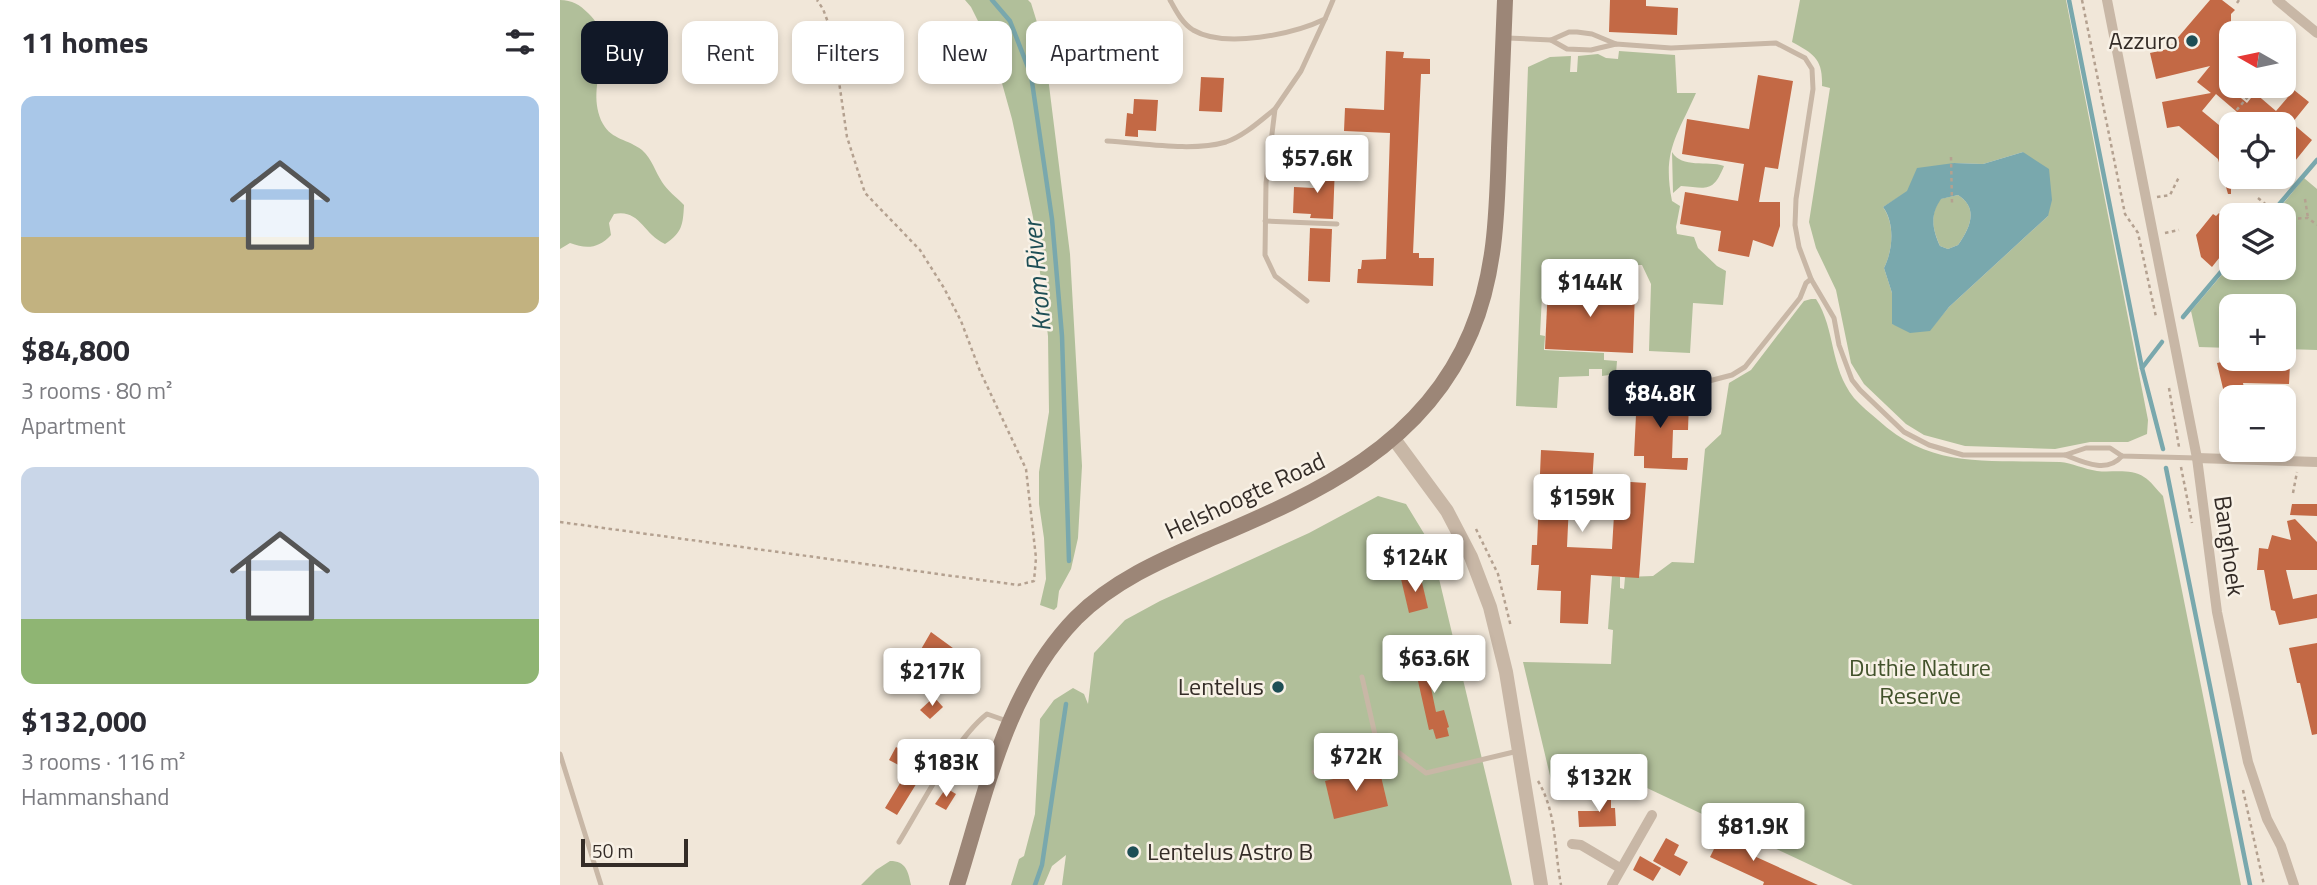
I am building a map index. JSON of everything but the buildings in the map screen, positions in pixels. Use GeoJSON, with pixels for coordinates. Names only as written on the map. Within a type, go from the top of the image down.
{"type":"FeatureCollection","features":[{"type":"Feature","properties":{"kind":"main road","name":"Helshoogte Road"},"geometry":{"type":"LineString","coordinates":[[957,885],[1010,722],[1031,676],[1074,620],[1115,585],[1152,565],[1317,491],[1394,439],[1439,391],[1471,334],[1483,302],[1494,242],[1506,0]]}},
{"type":"Feature","properties":{"kind":"street","name":"Banghoek"},"geometry":{"type":"LineString","coordinates":[[2106,0],[2196,458],[2217,612],[2248,762],[2267,819],[2281,846],[2294,885]]}},
{"type":"Feature","properties":{"kind":"street"},"geometry":{"type":"LineString","coordinates":[[2277,0],[2317,33]]}},
{"type":"Feature","properties":{"kind":"street"},"geometry":{"type":"LineString","coordinates":[[1394,439],[1447,511],[1471,557],[1490,607],[1506,672],[1541,885]]}},
{"type":"Feature","properties":{"kind":"street"},"geometry":{"type":"LineString","coordinates":[[2196,458],[2317,462]]}},
{"type":"Feature","properties":{"kind":"street"},"geometry":{"type":"LineString","coordinates":[[1612,885],[1652,815]]}},
{"type":"Feature","properties":{"kind":"street"},"geometry":{"type":"LineString","coordinates":[[1572,844],[1581,845],[1620,868]]}},
{"type":"Feature","properties":{"kind":"lane"},"geometry":{"type":"LineString","coordinates":[[1170,0],[1182,21],[1194,30],[1230,38],[1290,32],[1325,19]]}},
{"type":"Feature","properties":{"kind":"lane"},"geometry":{"type":"LineString","coordinates":[[1107,141],[1214,144],[1239,135],[1275,109],[1301,71],[1333,0]]}},
{"type":"Feature","properties":{"kind":"lane"},"geometry":{"type":"LineString","coordinates":[[1504,38],[1551,40],[1569,32],[1577,32],[1592,33],[1616,44]]}},
{"type":"Feature","properties":{"kind":"lane"},"geometry":{"type":"LineString","coordinates":[[1551,40],[1567,49],[1591,50],[1616,44],[1671,48],[1776,43],[1805,58],[1812,69],[1814,89],[1796,200],[1795,225],[1799,247],[1811,279],[1834,318],[1839,345],[1852,380],[1904,432],[1929,446],[1963,455],[2065,455],[2087,448],[2110,448],[2122,456],[2196,458]]}},
{"type":"Feature","properties":{"kind":"lane"},"geometry":{"type":"LineString","coordinates":[[1275,109],[1267,162],[1265,255],[1275,276],[1307,301]]}},
{"type":"Feature","properties":{"kind":"lane"},"geometry":{"type":"LineString","coordinates":[[1265,221],[1337,224]]}},
{"type":"Feature","properties":{"kind":"lane"},"geometry":{"type":"LineString","coordinates":[[1615,380],[1638,378],[1705,382],[1731,375],[1745,367],[1800,298],[1811,279]]}},
{"type":"Feature","properties":{"kind":"lane"},"geometry":{"type":"LineString","coordinates":[[2065,455],[2084,463],[2110,465],[2122,456]]}},
{"type":"Feature","properties":{"kind":"lane"},"geometry":{"type":"LineString","coordinates":[[1362,677],[1380,757]]}},
{"type":"Feature","properties":{"kind":"lane"},"geometry":{"type":"LineString","coordinates":[[899,842],[949,760],[980,720],[987,714],[1010,722]]}},
{"type":"Feature","properties":{"kind":"lane"},"geometry":{"type":"LineString","coordinates":[[1314,772],[1398,752],[1426,773],[1518,751]]}},
{"type":"Feature","properties":{"kind":"lane"},"geometry":{"type":"LineString","coordinates":[[560,754],[601,885]]}},
{"type":"Feature","properties":{"kind":"path"},"geometry":{"type":"LineString","coordinates":[[560,522],[1018,585],[1034,581],[1036,558],[1026,469],[944,288],[920,250],[865,193],[847,137],[832,33],[817,0]]}},
{"type":"Feature","properties":{"kind":"path"},"geometry":{"type":"LineString","coordinates":[[2082,0],[2125,214],[2138,233],[2159,323]]}},
{"type":"Feature","properties":{"kind":"path"},"geometry":{"type":"LineString","coordinates":[[2235,112],[2247,98]]}},
{"type":"Feature","properties":{"kind":"path"},"geometry":{"type":"LineString","coordinates":[[1951,157],[1952,203]]}},
{"type":"Feature","properties":{"kind":"path"},"geometry":{"type":"LineString","coordinates":[[2157,197],[2170,195],[2179,177]]}},
{"type":"Feature","properties":{"kind":"path"},"geometry":{"type":"LineString","coordinates":[[2258,198],[2264,203]]}},
{"type":"Feature","properties":{"kind":"path"},"geometry":{"type":"LineString","coordinates":[[2305,199],[2308,218]]}},
{"type":"Feature","properties":{"kind":"path"},"geometry":{"type":"LineString","coordinates":[[2296,218],[2308,218],[2317,225]]}},
{"type":"Feature","properties":{"kind":"path"},"geometry":{"type":"LineString","coordinates":[[2170,232],[2179,230]]}},
{"type":"Feature","properties":{"kind":"path"},"geometry":{"type":"LineString","coordinates":[[2169,388],[2180,450]]}},
{"type":"Feature","properties":{"kind":"path"},"geometry":{"type":"LineString","coordinates":[[2293,493],[2297,475]]}},
{"type":"Feature","properties":{"kind":"path"},"geometry":{"type":"LineString","coordinates":[[1476,529],[1489,554]]}},
{"type":"Feature","properties":{"kind":"green space"},"geometry":{"type":"Polygon","coordinates":[[[560,0],[579,5],[595,21],[581,21],[581,84],[598,84],[598,109],[603,124],[611,133],[642,150],[664,185],[684,205],[680,228],[665,244],[635,218],[623,213],[614,214],[609,223],[611,235],[601,243],[587,247],[570,243],[560,249],[560,0]]]}},
{"type":"Feature","properties":{"kind":"green space"},"geometry":{"type":"Polygon","coordinates":[[[965,0],[1028,0],[1037,21],[1026,21],[1026,84],[1049,84],[1070,254],[1082,466],[1078,538],[1071,569],[1059,591],[1057,607],[1054,610],[1040,605],[1046,579],[1039,472],[1049,412],[1048,336],[1033,217],[1002,84],[1012,84],[1012,21],[978,21],[965,0]]]}},
{"type":"Feature","properties":{"kind":"green space"},"geometry":{"type":"Polygon","coordinates":[[[1800,0],[2066,0],[2148,420],[2147,434],[2128,442],[2090,442],[2055,449],[1965,446],[1924,435],[1906,424],[1864,384],[1851,363],[1836,290],[1816,248],[1809,222],[1830,88],[1822,86],[1821,69],[1816,58],[1792,42],[1800,0]],[[2023,152],[1983,164],[1954,163],[1883,207],[1891,229],[1891,245],[1884,268],[1892,293],[1892,324],[1929,331],[1949,307],[2048,216],[2023,152]]]}},
{"type":"Feature","properties":{"kind":"green space"},"geometry":{"type":"Polygon","coordinates":[[[1619,51],[1675,55],[1677,93],[1696,93],[1673,144],[1669,184],[1672,201],[1680,206],[1677,234],[1694,237],[1698,248],[1726,271],[1723,305],[1693,303],[1690,353],[1649,351],[1651,284],[1642,265],[1624,265],[1623,275],[1611,274],[1610,279],[1543,276],[1540,335],[1545,336],[1544,350],[1604,353],[1604,360],[1617,361],[1616,374],[1602,376],[1602,369],[1589,369],[1589,376],[1559,377],[1557,408],[1516,406],[1528,67],[1550,57],[1571,56],[1570,72],[1577,72],[1578,56],[1598,54],[1618,59],[1619,51]]]}},
{"type":"Feature","properties":{"kind":"green space"},"geometry":{"type":"Polygon","coordinates":[[[1672,152],[1682,161],[1724,166],[1712,185],[1703,188],[1681,186],[1673,193],[1672,152]]]}},
{"type":"Feature","properties":{"kind":"green space"},"geometry":{"type":"Polygon","coordinates":[[[2304,178],[2317,189],[2317,350],[2296,349],[2296,294],[2219,294],[2219,348],[2199,347],[2191,311],[2219,278],[2296,280],[2296,203],[2284,203],[2304,178]]]}},
{"type":"Feature","properties":{"kind":"green space"},"geometry":{"type":"Polygon","coordinates":[[[1958,195],[1969,206],[1969,225],[1958,245],[1948,249],[1940,246],[1933,216],[1940,199],[1958,195]]]}},
{"type":"Feature","properties":{"kind":"green space","name":"Duthie Nature Reserve"},"geometry":{"type":"Polygon","coordinates":[[[1816,299],[1822,311],[1840,373],[1854,398],[1899,436],[1920,448],[1964,459],[2060,462],[2097,471],[2139,474],[2163,496],[2241,885],[1853,885],[1647,788],[1552,784],[1523,662],[1611,664],[1613,630],[1608,629],[1612,576],[1620,577],[1620,588],[1624,589],[1625,577],[1653,576],[1672,562],[1694,563],[1705,449],[1721,434],[1729,383],[1751,370],[1804,301],[1816,299]]]}},
{"type":"Feature","properties":{"kind":"green space","name":"Lentelus"},"geometry":{"type":"Polygon","coordinates":[[[1378,496],[1406,504],[1431,545],[1512,885],[1062,885],[1066,855],[1052,866],[1044,885],[1011,885],[1019,859],[1024,856],[1035,814],[1040,719],[1054,700],[1073,688],[1084,694],[1088,704],[1094,653],[1125,620],[1160,601],[1309,533],[1378,496]]]}},
{"type":"Feature","properties":{"kind":"green space"},"geometry":{"type":"Polygon","coordinates":[[[890,861],[903,865],[911,885],[861,885],[876,870],[890,861]]]}},
{"type":"Feature","properties":{"kind":"water"},"geometry":{"type":"Polygon","coordinates":[[[2023,152],[2049,169],[2052,200],[2048,216],[1949,307],[1930,331],[1910,333],[1892,324],[1892,293],[1884,268],[1891,245],[1891,229],[1883,207],[1907,191],[1917,168],[1954,163],[1983,164],[2023,152]],[[1958,195],[1941,199],[1937,205],[1933,222],[1940,246],[1948,249],[1958,245],[1966,232],[1970,212],[1965,200],[1958,195]]]}},
{"type":"Feature","properties":{"kind":"waterway","name":"Krom River"},"geometry":{"type":"LineString","coordinates":[[992,0],[1010,21],[1031,75],[1052,219],[1062,336],[1069,561]]}},
{"type":"Feature","properties":{"kind":"waterway"},"geometry":{"type":"LineString","coordinates":[[2069,0],[2142,368],[2163,449]]}},
{"type":"Feature","properties":{"kind":"waterway"},"geometry":{"type":"LineString","coordinates":[[2280,203],[2317,160]]}},
{"type":"Feature","properties":{"kind":"waterway"},"geometry":{"type":"LineString","coordinates":[[2183,317],[2219,274]]}},
{"type":"Feature","properties":{"kind":"waterway"},"geometry":{"type":"LineString","coordinates":[[2142,368],[2162,342]]}},
{"type":"Feature","properties":{"kind":"waterway"},"geometry":{"type":"LineString","coordinates":[[2166,468],[2250,885]]}},
{"type":"Feature","properties":{"kind":"waterway","name":"Krom River"},"geometry":{"type":"LineString","coordinates":[[1035,885],[1042,865],[1066,704]]}},
{"type":"Feature","properties":{"kind":"place","name":"Azzuro"},"geometry":{"type":"Point","coordinates":[2192,41]}},
{"type":"Feature","properties":{"kind":"place","name":"Lentelus"},"geometry":{"type":"Point","coordinates":[1278,687]}},
{"type":"Feature","properties":{"kind":"place","name":"Lentelus Astro B"},"geometry":{"type":"Point","coordinates":[1133,852]}}]}
